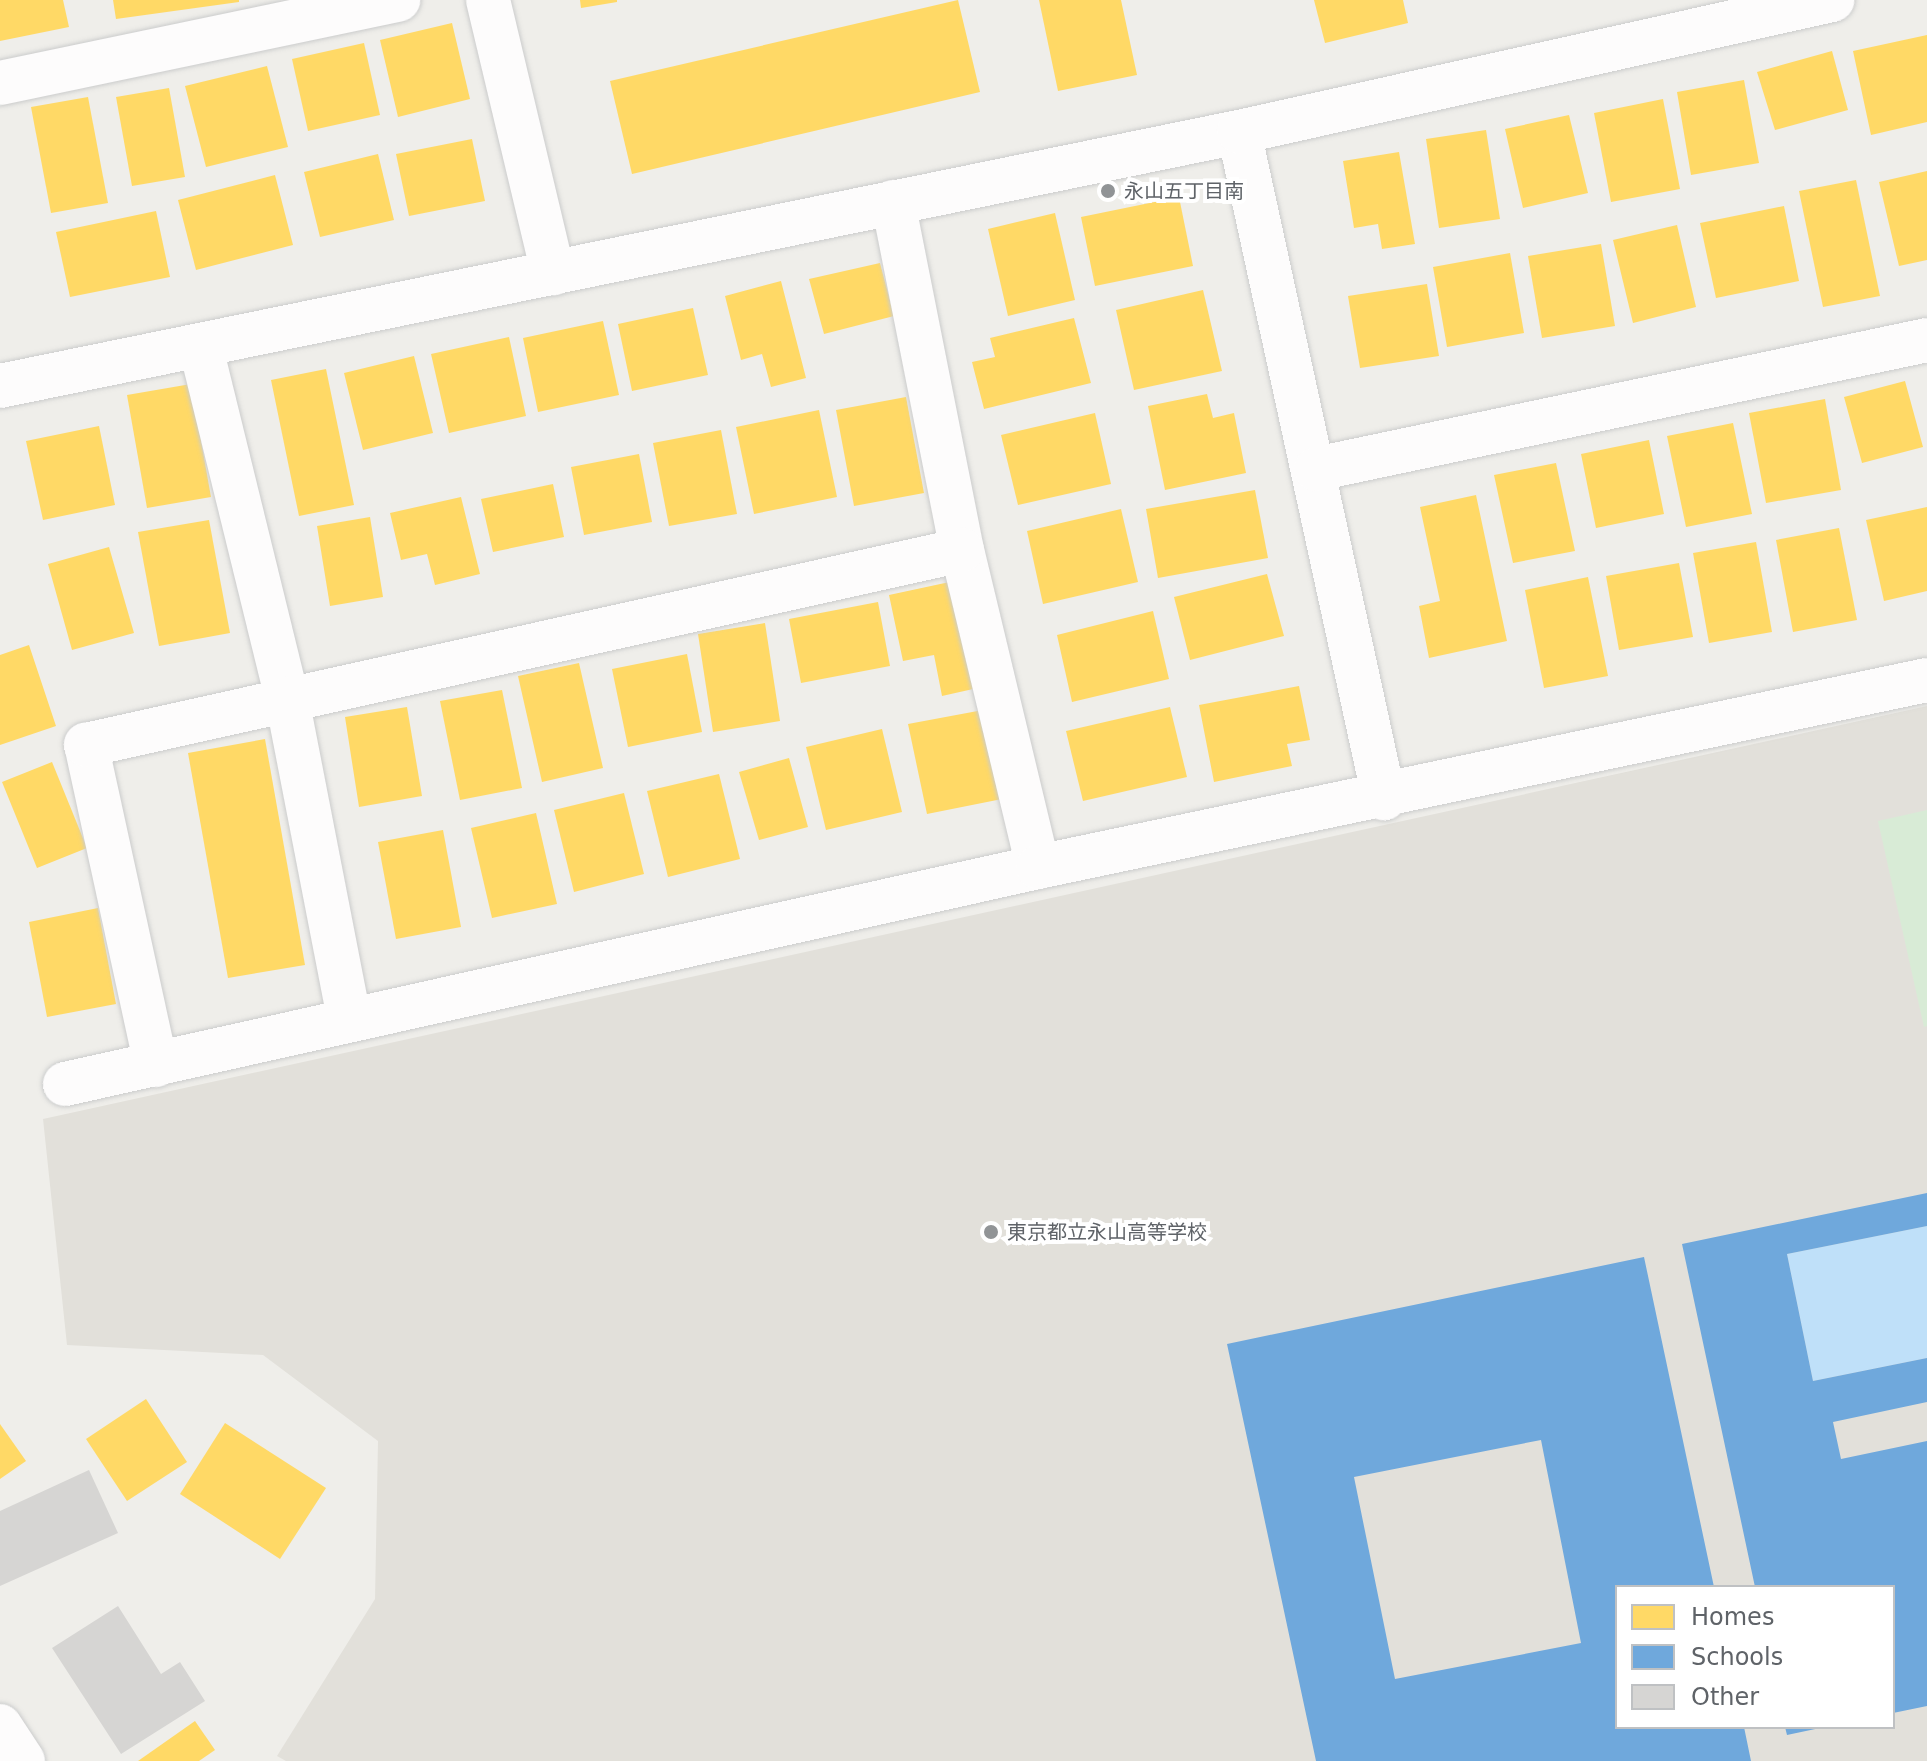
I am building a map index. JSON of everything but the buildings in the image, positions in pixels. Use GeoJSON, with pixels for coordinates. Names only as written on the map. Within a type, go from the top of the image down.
{"type":"FeatureCollection","features":[{"type":"Feature","properties":{"kind":"street"},"geometry":{"type":"LineString","coordinates":[[0,83],[398,0]]}},
{"type":"Feature","properties":{"kind":"street"},"geometry":{"type":"LineString","coordinates":[[488,0],[553,273]]}},
{"type":"Feature","properties":{"kind":"street"},"geometry":{"type":"LineString","coordinates":[[0,386],[201,348],[1239,132],[1832,0]]}},
{"type":"Feature","properties":{"kind":"street"},"geometry":{"type":"LineString","coordinates":[[1239,132],[1316,469],[1384,798]]}},
{"type":"Feature","properties":{"kind":"street"},"geometry":{"type":"LineString","coordinates":[[893,202],[962,550],[1038,867]]}},
{"type":"Feature","properties":{"kind":"street"},"geometry":{"type":"LineString","coordinates":[[1316,469],[1927,340]]}},
{"type":"Feature","properties":{"kind":"street"},"geometry":{"type":"LineString","coordinates":[[201,348],[287,699],[349,1019]]}},
{"type":"Feature","properties":{"kind":"street"},"geometry":{"type":"LineString","coordinates":[[156,1065],[86,745],[962,550]]}},
{"type":"Feature","properties":{"kind":"street"},"geometry":{"type":"LineString","coordinates":[[65,1084],[1038,867],[1384,798],[1927,680]]}},
{"type":"Feature","properties":{"kind":"street"},"geometry":{"type":"LineString","coordinates":[[0,1726],[23,1761]]}},
{"type":"Feature","properties":{"kind":"shaded area","name":"東京都立永山高等学校"},"geometry":{"type":"Polygon","coordinates":[[[1927,706],[1927,1761],[286,1761],[277,1756],[375,1599],[378,1441],[263,1355],[67,1345],[43,1119],[1927,706]]]}},
{"type":"Feature","properties":{"kind":"green space"},"geometry":{"type":"Polygon","coordinates":[[[1927,810],[1927,1026],[1924,1027],[1878,821],[1927,810]]]}},
{"type":"Feature","properties":{"kind":"water"},"geometry":{"type":"Polygon","coordinates":[[[1927,1226],[1927,1358],[1813,1381],[1787,1254],[1927,1226]]]}},
{"type":"Feature","properties":{"kind":"place","name":"永山五丁目南"},"geometry":{"type":"Point","coordinates":[1108,191]}},
{"type":"Feature","properties":{"kind":"place","name":"東京都立永山高等学校"},"geometry":{"type":"Point","coordinates":[991,1232]}}]}
